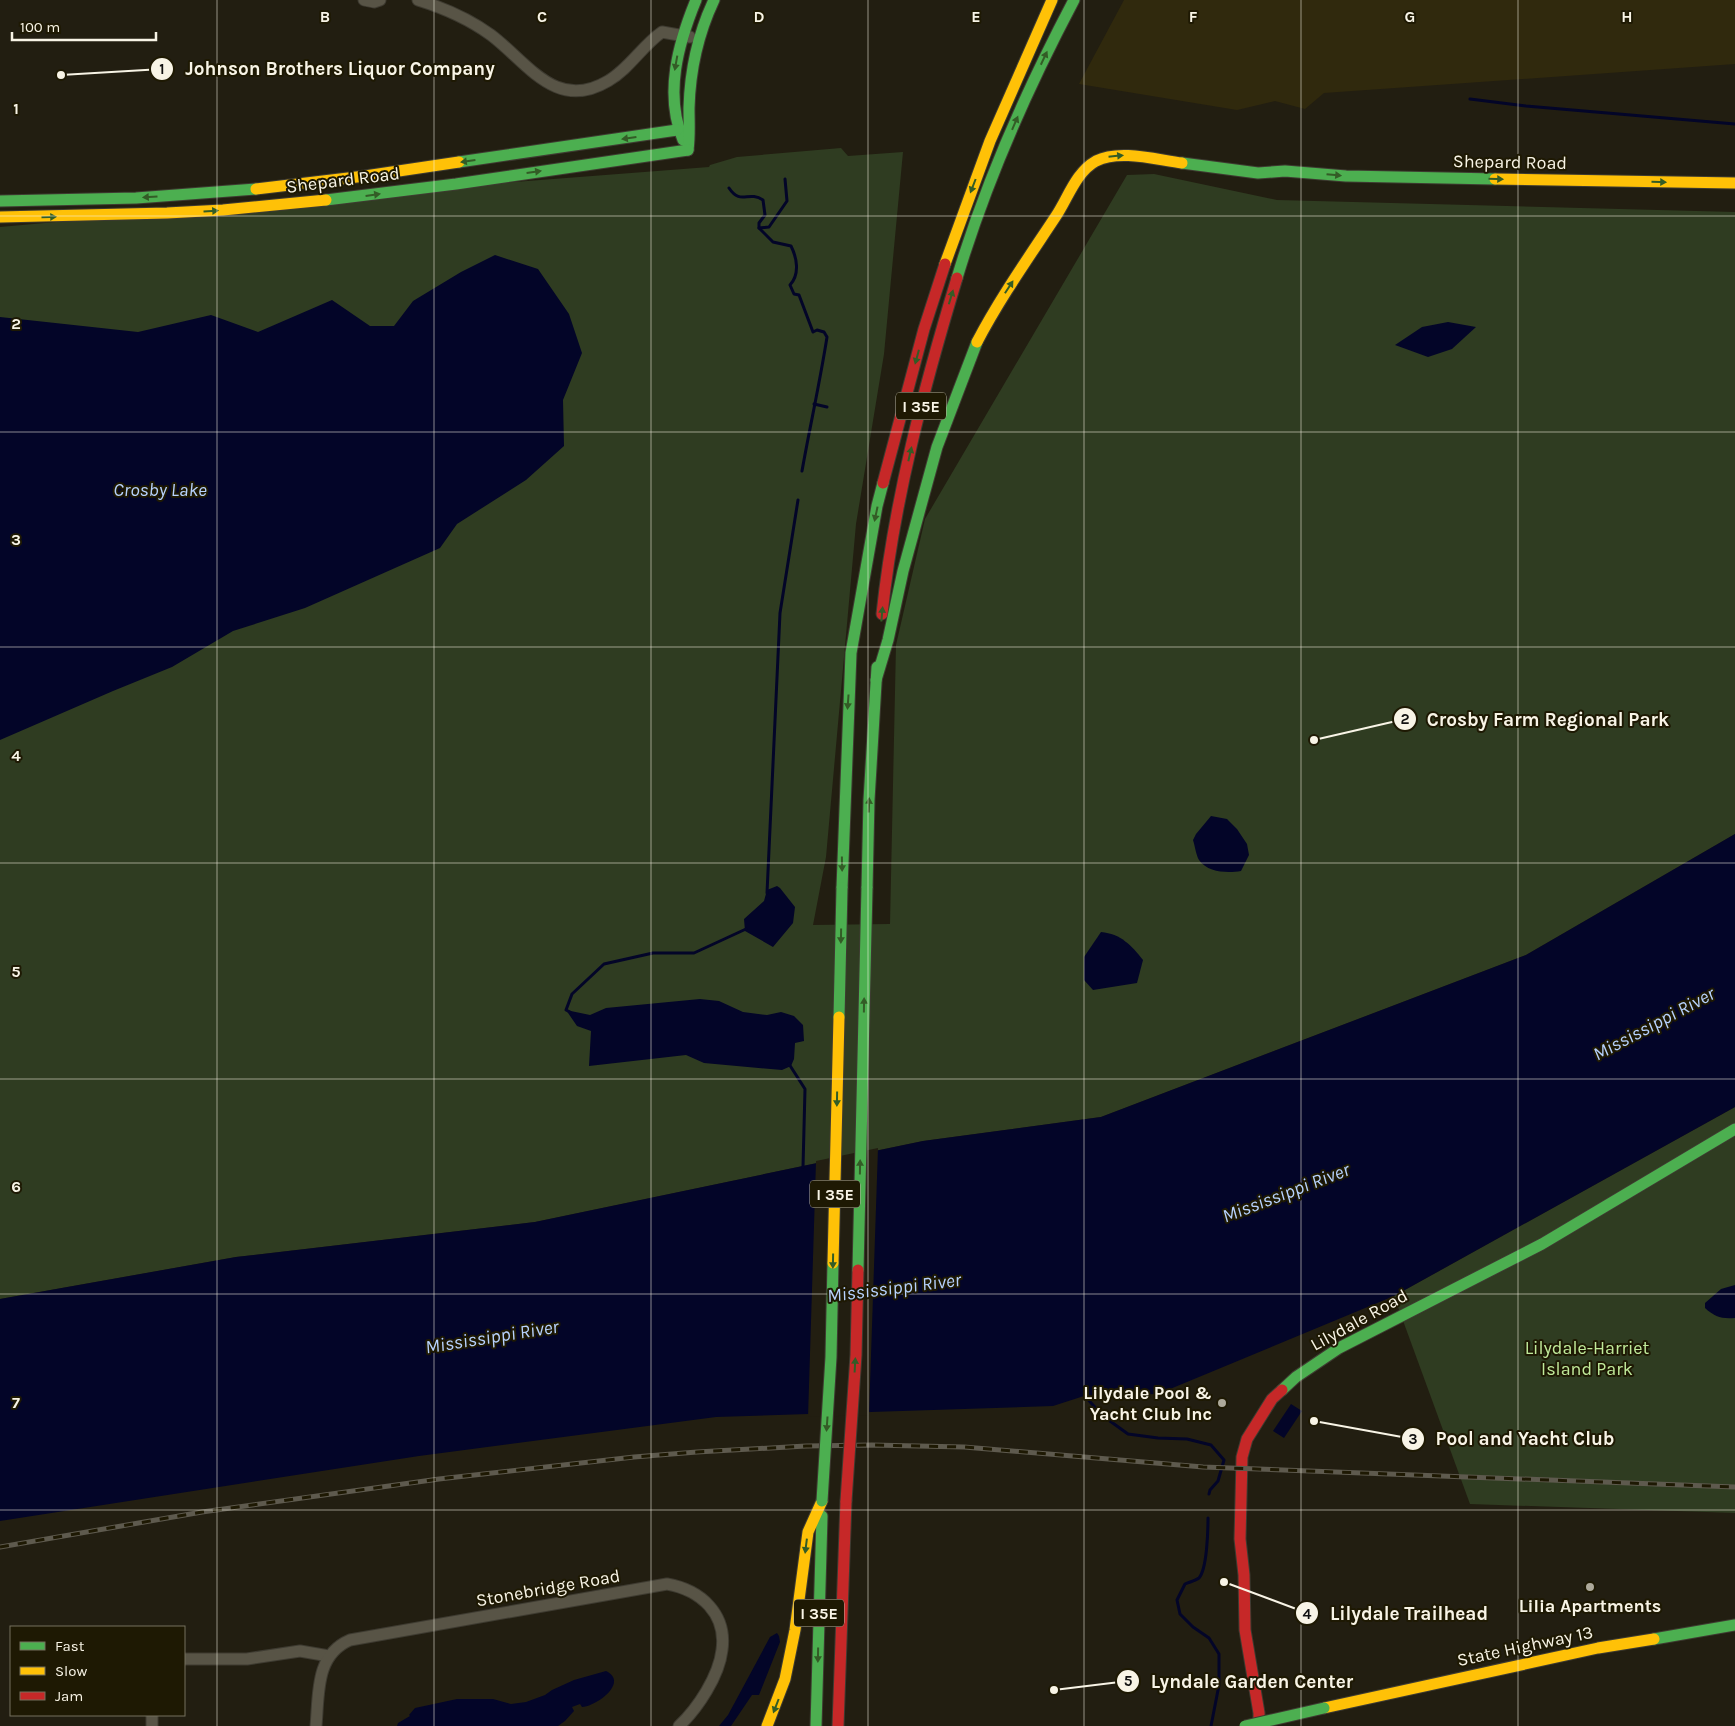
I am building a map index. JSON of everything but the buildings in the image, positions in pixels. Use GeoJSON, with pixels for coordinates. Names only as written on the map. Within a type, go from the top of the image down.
{"type":"FeatureCollection","features":[{"type":"Feature","properties":{"kind":"main road"},"geometry":{"type":"LineString","coordinates":[[688,150],[677,130],[674,79],[682,35],[696,0]]}},
{"type":"Feature","properties":{"kind":"main road"},"geometry":{"type":"LineString","coordinates":[[688,150],[690,98],[698,38],[714,0]]}},
{"type":"Feature","properties":{"kind":"main road","name":"I 35E"},"geometry":{"type":"LineString","coordinates":[[816,1726],[822,1501],[831,1357],[842,858],[851,653],[869,548],[891,450],[924,329],[955,234],[990,141],[1052,0]]}},
{"type":"Feature","properties":{"kind":"main road","name":"I 35E"},"geometry":{"type":"LineString","coordinates":[[838,1726],[846,1501],[856,1355],[869,800],[876,680],[885,576],[922,403],[960,270],[1006,143],[1046,54],[1074,0]]}},
{"type":"Feature","properties":{"kind":"main road","name":"Shepard Road"},"geometry":{"type":"LineString","coordinates":[[0,201],[136,198],[265,188],[365,176],[677,130]]}},
{"type":"Feature","properties":{"kind":"main road","name":"Shepard Road"},"geometry":{"type":"LineString","coordinates":[[0,217],[97,216],[276,205],[368,196],[688,150]]}},
{"type":"Feature","properties":{"kind":"main road","name":"Shepard Road"},"geometry":{"type":"LineString","coordinates":[[876,680],[937,447],[974,348],[991,315],[1059,211],[1076,181],[1097,161],[1109,156],[1122,155],[1258,173],[1285,171],[1391,178],[1735,183]]}},
{"type":"Feature","properties":{"kind":"main road","name":"Lilydale Road"},"geometry":{"type":"LineString","coordinates":[[1259,1726],[1259,1713],[1246,1646],[1244,1575],[1240,1539],[1241,1473],[1242,1457],[1247,1439],[1272,1399],[1296,1377],[1338,1348],[1542,1244],[1735,1129]]}},
{"type":"Feature","properties":{"kind":"main road"},"geometry":{"type":"LineString","coordinates":[[767,1726],[779,1698],[790,1658],[808,1532],[822,1501]]}},
{"type":"Feature","properties":{"kind":"main road"},"geometry":{"type":"LineString","coordinates":[[846,1519],[854,1569],[852,1667]]}},
{"type":"Feature","properties":{"kind":"main road","name":"State Highway 13"},"geometry":{"type":"LineString","coordinates":[[1245,1726],[1598,1648],[1735,1625]]}},
{"type":"Feature","properties":{"kind":"street"},"geometry":{"type":"LineString","coordinates":[[364,0],[374,2],[380,0]]}},
{"type":"Feature","properties":{"kind":"street"},"geometry":{"type":"LineString","coordinates":[[418,0],[442,8],[477,26],[495,38],[549,84],[569,91],[583,91],[609,81],[662,32],[698,38]]}},
{"type":"Feature","properties":{"kind":"street","name":"Stonebridge Road"},"geometry":{"type":"LineString","coordinates":[[329,1656],[339,1646],[357,1638],[659,1585],[675,1586],[698,1594],[709,1606],[718,1619],[723,1643],[720,1659],[702,1698],[691,1714],[679,1726]]}},
{"type":"Feature","properties":{"kind":"street"},"geometry":{"type":"LineString","coordinates":[[185,1659],[247,1659],[300,1651],[329,1656],[322,1675],[316,1726]]}},
{"type":"Feature","properties":{"kind":"shaded area"},"geometry":{"type":"Polygon","coordinates":[[[1124,0],[1735,0],[1735,64],[1324,93],[1305,109],[1275,101],[1237,110],[1079,84],[1124,0]]]}},
{"type":"Feature","properties":{"kind":"green space"},"geometry":{"type":"Polygon","coordinates":[[[841,148],[848,156],[903,152],[884,354],[856,524],[826,857],[813,925],[890,924],[896,645],[925,519],[1127,175],[1154,174],[1277,200],[1735,212],[1735,834],[1526,955],[1101,1117],[923,1141],[535,1222],[236,1257],[0,1299],[0,227],[474,185],[709,167],[710,165],[737,157],[841,148]]]}},
{"type":"Feature","properties":{"kind":"green space","name":"Lilydale-Harriet Island Park"},"geometry":{"type":"Polygon","coordinates":[[[1735,1107],[1735,1513],[1470,1504],[1394,1296],[1735,1107]]]}},
{"type":"Feature","properties":{"kind":"water","name":"Crosby Lake"},"geometry":{"type":"Polygon","coordinates":[[[495,255],[538,269],[569,314],[582,353],[563,400],[564,446],[526,480],[457,524],[440,548],[305,608],[233,631],[172,667],[0,740],[0,317],[138,332],[211,315],[258,332],[332,300],[370,326],[394,326],[413,301],[461,272],[495,255]]]}},
{"type":"Feature","properties":{"kind":"water"},"geometry":{"type":"Polygon","coordinates":[[[1448,322],[1476,327],[1452,349],[1428,357],[1395,345],[1422,327],[1448,322]]]}},
{"type":"Feature","properties":{"kind":"water"},"geometry":{"type":"Polygon","coordinates":[[[1211,816],[1227,819],[1237,829],[1247,844],[1249,855],[1241,871],[1224,872],[1213,870],[1199,860],[1193,840],[1211,816]]]}},
{"type":"Feature","properties":{"kind":"water","name":"Mississippi River"},"geometry":{"type":"Polygon","coordinates":[[[1735,834],[1735,1107],[1394,1296],[1158,1394],[1084,1396],[1053,1406],[716,1417],[419,1456],[0,1521],[0,1299],[236,1257],[535,1222],[923,1141],[1101,1117],[1526,955],[1735,834]]]}},
{"type":"Feature","properties":{"kind":"water"},"geometry":{"type":"Polygon","coordinates":[[[777,886],[795,907],[793,923],[773,947],[745,931],[744,919],[764,901],[767,890],[777,886]]]}},
{"type":"Feature","properties":{"kind":"water"},"geometry":{"type":"Polygon","coordinates":[[[1101,932],[1114,935],[1125,941],[1143,960],[1137,983],[1093,990],[1084,980],[1084,957],[1101,932]]]}},
{"type":"Feature","properties":{"kind":"water"},"geometry":{"type":"Polygon","coordinates":[[[700,999],[719,1001],[743,1012],[767,1015],[781,1012],[794,1016],[803,1025],[804,1041],[795,1043],[794,1059],[791,1066],[782,1070],[704,1063],[686,1055],[589,1066],[591,1031],[577,1026],[566,1010],[590,1015],[606,1008],[700,999]]]}},
{"type":"Feature","properties":{"kind":"water"},"geometry":{"type":"Polygon","coordinates":[[[1735,1285],[1735,1318],[1718,1317],[1705,1308],[1705,1303],[1721,1289],[1735,1285]]]}},
{"type":"Feature","properties":{"kind":"water"},"geometry":{"type":"Polygon","coordinates":[[[1291,1404],[1302,1411],[1284,1438],[1273,1431],[1291,1404]]]}},
{"type":"Feature","properties":{"kind":"water"},"geometry":{"type":"Polygon","coordinates":[[[777,1633],[780,1642],[759,1695],[752,1695],[731,1726],[719,1726],[728,1715],[770,1637],[777,1633]]]}},
{"type":"Feature","properties":{"kind":"water"},"geometry":{"type":"Polygon","coordinates":[[[606,1671],[612,1676],[614,1681],[608,1693],[588,1706],[582,1707],[580,1704],[572,1707],[574,1711],[558,1726],[397,1726],[398,1723],[410,1716],[415,1708],[457,1699],[493,1699],[511,1704],[526,1702],[545,1695],[574,1680],[606,1671]]]}},
{"type":"Feature","properties":{"kind":"pier"},"geometry":{"type":"Polygon","coordinates":[[[878,1148],[869,1415],[808,1417],[816,1161],[878,1148]]]}},
{"type":"Feature","properties":{"kind":"waterway"},"geometry":{"type":"LineString","coordinates":[[1470,99],[1526,106],[1735,124]]}},
{"type":"Feature","properties":{"kind":"waterway"},"geometry":{"type":"LineString","coordinates":[[759,228],[769,227],[787,201],[785,179]]}},
{"type":"Feature","properties":{"kind":"waterway"},"geometry":{"type":"LineString","coordinates":[[729,188],[737,196],[753,196],[763,200],[765,215],[759,223],[759,228],[773,242],[791,246],[795,256],[796,271],[790,285],[794,294],[799,295],[813,332],[817,330],[824,332],[827,337],[802,471]]}},
{"type":"Feature","properties":{"kind":"waterway"},"geometry":{"type":"LineString","coordinates":[[814,404],[827,407]]}},
{"type":"Feature","properties":{"kind":"waterway"},"geometry":{"type":"LineString","coordinates":[[767,893],[780,613],[798,500]]}},
{"type":"Feature","properties":{"kind":"waterway"},"geometry":{"type":"LineString","coordinates":[[570,1012],[566,1010],[572,994],[604,964],[653,953],[694,953],[746,929]]}},
{"type":"Feature","properties":{"kind":"waterway"},"geometry":{"type":"LineString","coordinates":[[789,1064],[805,1089],[803,1167]]}},
{"type":"Feature","properties":{"kind":"waterway"},"geometry":{"type":"LineString","coordinates":[[1082,1393],[1103,1416],[1128,1434],[1187,1439],[1211,1445],[1224,1460],[1218,1481],[1209,1494]]}},
{"type":"Feature","properties":{"kind":"waterway"},"geometry":{"type":"LineString","coordinates":[[1208,1518],[1202,1573],[1199,1578],[1185,1584],[1177,1600],[1180,1614],[1193,1627],[1209,1638],[1219,1654],[1219,1685],[1211,1726]]}},
{"type":"Feature","properties":{"kind":"railway"},"geometry":{"type":"LineString","coordinates":[[0,1547],[202,1512],[439,1479],[634,1457],[806,1446],[964,1447],[1203,1467],[1735,1487]]}},
{"type":"Feature","properties":{"kind":"traffic: fast"},"geometry":{"type":"LineString","coordinates":[[683,140],[677,123],[674,87],[679,52],[696,0]]}},
{"type":"Feature","properties":{"kind":"traffic: fast"},"geometry":{"type":"LineString","coordinates":[[688,150],[689,108],[693,67],[703,26],[714,0]]}},
{"type":"Feature","properties":{"kind":"traffic: fast"},"geometry":{"type":"LineString","coordinates":[[957,278],[994,171],[1024,101],[1074,0]]}},
{"type":"Feature","properties":{"kind":"traffic: fast"},"geometry":{"type":"LineString","coordinates":[[459,162],[677,130]]}},
{"type":"Feature","properties":{"kind":"traffic: fast"},"geometry":{"type":"LineString","coordinates":[[326,200],[456,184],[688,150]]}},
{"type":"Feature","properties":{"kind":"traffic: fast"},"geometry":{"type":"LineString","coordinates":[[1182,163],[1258,173],[1285,171],[1346,176],[1495,179]]}},
{"type":"Feature","properties":{"kind":"traffic: fast"},"geometry":{"type":"LineString","coordinates":[[0,201],[136,198],[256,189]]}},
{"type":"Feature","properties":{"kind":"traffic: fast"},"geometry":{"type":"LineString","coordinates":[[876,680],[937,447],[977,342]]}},
{"type":"Feature","properties":{"kind":"traffic: fast"},"geometry":{"type":"LineString","coordinates":[[842,888],[851,653],[877,506],[883,483]]}},
{"type":"Feature","properties":{"kind":"traffic: fast"},"geometry":{"type":"LineString","coordinates":[[867,888],[869,800],[877,667]]}},
{"type":"Feature","properties":{"kind":"traffic: fast"},"geometry":{"type":"LineString","coordinates":[[839,1017],[842,888]]}},
{"type":"Feature","properties":{"kind":"traffic: fast"},"geometry":{"type":"LineString","coordinates":[[858,1270],[867,888]]}},
{"type":"Feature","properties":{"kind":"traffic: fast"},"geometry":{"type":"LineString","coordinates":[[1282,1390],[1296,1377],[1339,1348],[1542,1244],[1735,1129]]}},
{"type":"Feature","properties":{"kind":"traffic: fast"},"geometry":{"type":"LineString","coordinates":[[822,1501],[831,1357],[833,1263]]}},
{"type":"Feature","properties":{"kind":"traffic: fast"},"geometry":{"type":"LineString","coordinates":[[816,1726],[822,1516]]}},
{"type":"Feature","properties":{"kind":"traffic: fast"},"geometry":{"type":"LineString","coordinates":[[1654,1639],[1735,1625]]}},
{"type":"Feature","properties":{"kind":"traffic: fast"},"geometry":{"type":"LineString","coordinates":[[1245,1726],[1324,1708]]}},
{"type":"Feature","properties":{"kind":"traffic: slow"},"geometry":{"type":"LineString","coordinates":[[945,264],[990,141],[1052,0]]}},
{"type":"Feature","properties":{"kind":"traffic: slow"},"geometry":{"type":"LineString","coordinates":[[977,342],[1078,178],[1089,166],[1096,161],[1116,156],[1139,156],[1182,163]]}},
{"type":"Feature","properties":{"kind":"traffic: slow"},"geometry":{"type":"LineString","coordinates":[[256,189],[459,162]]}},
{"type":"Feature","properties":{"kind":"traffic: slow"},"geometry":{"type":"LineString","coordinates":[[1495,179],[1735,183]]}},
{"type":"Feature","properties":{"kind":"traffic: slow"},"geometry":{"type":"LineString","coordinates":[[0,217],[167,213],[223,210],[326,200]]}},
{"type":"Feature","properties":{"kind":"traffic: slow"},"geometry":{"type":"LineString","coordinates":[[833,1263],[839,1017]]}},
{"type":"Feature","properties":{"kind":"traffic: slow"},"geometry":{"type":"LineString","coordinates":[[767,1726],[785,1679],[795,1630],[808,1532],[822,1501]]}},
{"type":"Feature","properties":{"kind":"traffic: slow"},"geometry":{"type":"LineString","coordinates":[[1324,1708],[1598,1648],[1654,1639]]}},
{"type":"Feature","properties":{"kind":"traffic: jam"},"geometry":{"type":"LineString","coordinates":[[883,483],[924,329],[945,264]]}},
{"type":"Feature","properties":{"kind":"traffic: jam"},"geometry":{"type":"LineString","coordinates":[[882,614],[887,571],[902,486],[933,360],[957,278]]}},
{"type":"Feature","properties":{"kind":"traffic: jam"},"geometry":{"type":"LineString","coordinates":[[846,1501],[856,1355],[858,1270]]}},
{"type":"Feature","properties":{"kind":"traffic: jam"},"geometry":{"type":"LineString","coordinates":[[1259,1726],[1259,1713],[1245,1630],[1244,1575],[1240,1539],[1242,1457],[1247,1439],[1272,1399],[1282,1390]]}},
{"type":"Feature","properties":{"kind":"traffic: jam"},"geometry":{"type":"LineString","coordinates":[[838,1726],[846,1501]]}},
{"type":"Feature","properties":{"kind":"place","name":"Johnson Brothers Liquor Company"},"geometry":{"type":"Point","coordinates":[61,75]}},
{"type":"Feature","properties":{"kind":"place","name":"Crosby Farm Regional Park"},"geometry":{"type":"Point","coordinates":[1314,740]}},
{"type":"Feature","properties":{"kind":"place","name":"Lilydale Pool & Yacht Club Inc"},"geometry":{"type":"Point","coordinates":[1222,1403]}},
{"type":"Feature","properties":{"kind":"place","name":"Pool and Yacht Club"},"geometry":{"type":"Point","coordinates":[1314,1421]}},
{"type":"Feature","properties":{"kind":"place","name":"Lilydale Trailhead"},"geometry":{"type":"Point","coordinates":[1224,1582]}},
{"type":"Feature","properties":{"kind":"place","name":"Lilia Apartments"},"geometry":{"type":"Point","coordinates":[1590,1587]}},
{"type":"Feature","properties":{"kind":"place","name":"Lyndale Garden Center"},"geometry":{"type":"Point","coordinates":[1054,1690]}}]}
